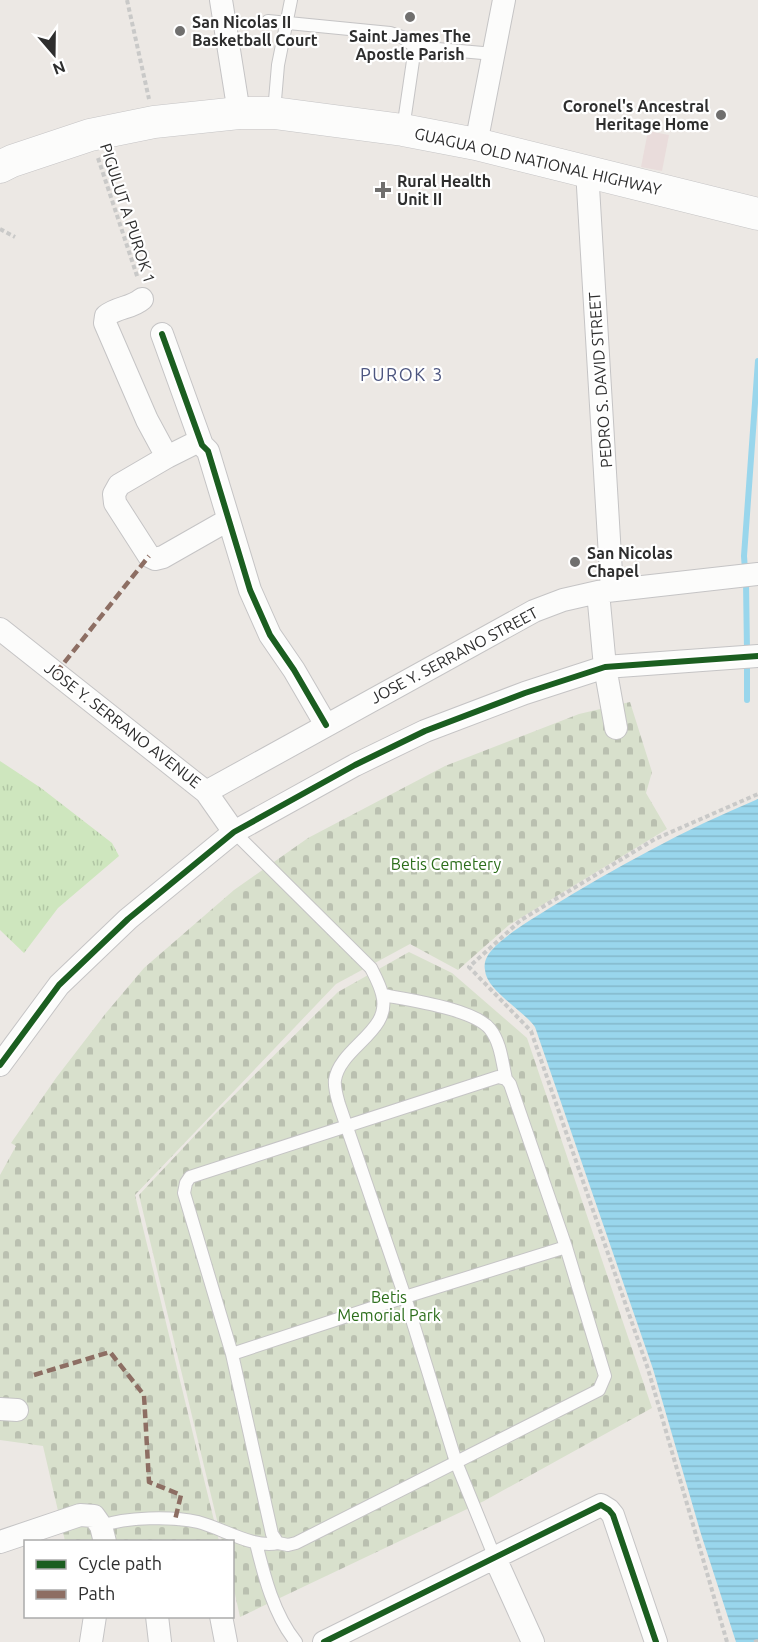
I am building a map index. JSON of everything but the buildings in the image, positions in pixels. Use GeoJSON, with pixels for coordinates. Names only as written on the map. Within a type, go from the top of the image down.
{"type":"FeatureCollection","features":[{"type":"Feature","properties":{"kind":"main road","name":"GUAGUA OLD NATIONAL HIGHWAY"},"geometry":{"type":"LineString","coordinates":[[0,167],[90,135],[154,122],[238,113],[274,114],[403,130],[476,144],[587,170],[746,212]]}},
{"type":"Feature","properties":{"kind":"street"},"geometry":{"type":"LineString","coordinates":[[221,0],[238,113]]}},
{"type":"Feature","properties":{"kind":"street"},"geometry":{"type":"LineString","coordinates":[[476,144],[504,0]]}},
{"type":"Feature","properties":{"kind":"street","name":"PEDRO S. DAVID STREET"},"geometry":{"type":"LineString","coordinates":[[587,170],[605,591],[605,668],[616,728]]}},
{"type":"Feature","properties":{"kind":"street"},"geometry":{"type":"LineString","coordinates":[[142,299],[136,304],[113,311],[106,316],[105,323],[147,420],[167,457]]}},
{"type":"Feature","properties":{"kind":"street"},"geometry":{"type":"LineString","coordinates":[[162,334],[202,445],[208,451],[250,590],[270,635],[294,670],[326,725]]}},
{"type":"Feature","properties":{"kind":"street"},"geometry":{"type":"LineString","coordinates":[[202,445],[195,443],[119,485],[114,494],[116,503],[149,556],[155,559],[164,557],[228,520]]}},
{"type":"Feature","properties":{"kind":"street","name":"JOSE Y. SERRANO STREET"},"geometry":{"type":"LineString","coordinates":[[206,792],[534,611],[563,600],[605,591],[758,574]]}},
{"type":"Feature","properties":{"kind":"street","name":"JOSE Y. SERRANO AVENUE"},"geometry":{"type":"LineString","coordinates":[[0,629],[206,792],[234,832]]}},
{"type":"Feature","properties":{"kind":"street"},"geometry":{"type":"LineString","coordinates":[[0,1065],[59,985],[128,919],[234,832],[355,765],[425,731],[525,693],[605,668],[758,656]]}},
{"type":"Feature","properties":{"kind":"street"},"geometry":{"type":"LineString","coordinates":[[324,1642],[601,1505],[613,1515],[656,1642]]}},
{"type":"Feature","properties":{"kind":"street"},"geometry":{"type":"LineString","coordinates":[[0,1542],[80,1515],[94,1516],[103,1534]]}},
{"type":"Feature","properties":{"kind":"street"},"geometry":{"type":"LineString","coordinates":[[495,1558],[533,1642]]}},
{"type":"Feature","properties":{"kind":"street"},"geometry":{"type":"LineString","coordinates":[[91,1642],[95,1618]]}},
{"type":"Feature","properties":{"kind":"street"},"geometry":{"type":"LineString","coordinates":[[157,1618],[160,1642]]}},
{"type":"Feature","properties":{"kind":"street"},"geometry":{"type":"LineString","coordinates":[[221,1618],[226,1642]]}},
{"type":"Feature","properties":{"kind":"lane"},"geometry":{"type":"LineString","coordinates":[[274,114],[278,65],[291,0]]}},
{"type":"Feature","properties":{"kind":"lane"},"geometry":{"type":"LineString","coordinates":[[268,21],[390,33],[415,47],[495,54]]}},
{"type":"Feature","properties":{"kind":"lane"},"geometry":{"type":"LineString","coordinates":[[403,130],[415,47]]}},
{"type":"Feature","properties":{"kind":"lane"},"geometry":{"type":"LineString","coordinates":[[234,832],[371,968],[383,995],[383,1010],[377,1024],[341,1064],[335,1081],[345,1128],[405,1297],[456,1462],[495,1558]]}},
{"type":"Feature","properties":{"kind":"lane"},"geometry":{"type":"LineString","coordinates":[[103,1534],[119,1520],[157,1519],[197,1522],[256,1543],[288,1545],[296,1543],[599,1390],[603,1383],[605,1376],[566,1247],[510,1084],[506,1079],[499,1045],[489,1028],[480,1021],[448,1009],[383,995]]}},
{"type":"Feature","properties":{"kind":"lane"},"geometry":{"type":"LineString","coordinates":[[278,1543],[272,1534],[232,1354],[184,1193],[186,1183],[190,1177],[498,1077],[506,1079]]}},
{"type":"Feature","properties":{"kind":"lane"},"geometry":{"type":"LineString","coordinates":[[232,1354],[566,1247]]}},
{"type":"Feature","properties":{"kind":"lane"},"geometry":{"type":"LineString","coordinates":[[256,1543],[269,1588],[296,1642]]}},
{"type":"Feature","properties":{"kind":"path"},"geometry":{"type":"LineString","coordinates":[[127,0],[154,122]]}},
{"type":"Feature","properties":{"kind":"path"},"geometry":{"type":"LineString","coordinates":[[0,229],[15,237]]}},
{"type":"Feature","properties":{"kind":"path"},"geometry":{"type":"LineString","coordinates":[[728,1642],[648,1369],[531,1031],[469,967],[520,920],[530,914],[656,839],[758,794]]}},
{"type":"Feature","properties":{"kind":"shaded area"},"geometry":{"type":"Polygon","coordinates":[[[648,131],[669,135],[662,171],[641,167],[648,131]]]}},
{"type":"Feature","properties":{"kind":"green space","name":"Betis Cemetery"},"geometry":{"type":"Polygon","coordinates":[[[630,702],[652,772],[646,793],[667,829],[509,925],[458,970],[410,944],[336,984],[135,1195],[219,1540],[65,1540],[43,1446],[0,1440],[0,1175],[16,1146],[11,1143],[56,1078],[144,968],[234,890],[308,838],[445,766],[579,714],[630,702]]]}},
{"type":"Feature","properties":{"kind":"green space"},"geometry":{"type":"Polygon","coordinates":[[[0,761],[41,788],[112,843],[119,856],[58,908],[24,953],[0,930],[0,761]]]}},
{"type":"Feature","properties":{"kind":"green space","name":"Betis Memorial Park"},"geometry":{"type":"Polygon","coordinates":[[[409,952],[452,973],[527,1038],[652,1408],[484,1501],[240,1617],[234,1590],[234,1540],[222,1540],[139,1195],[214,1115],[338,992],[409,952]]]}},
{"type":"Feature","properties":{"kind":"water"},"geometry":{"type":"Polygon","coordinates":[[[758,799],[758,1642],[736,1642],[701,1534],[653,1369],[535,1027],[492,985],[487,977],[485,961],[498,944],[515,931],[599,878],[704,823],[758,799]]]}},
{"type":"Feature","properties":{"kind":"waterway"},"geometry":{"type":"LineString","coordinates":[[745,570],[744,556],[758,361]]}},
{"type":"Feature","properties":{"kind":"waterway"},"geometry":{"type":"LineString","coordinates":[[746,581],[747,651]]}},
{"type":"Feature","properties":{"kind":"waterway"},"geometry":{"type":"LineString","coordinates":[[747,662],[747,700]]}},
{"type":"Feature","properties":{"kind":"marked path"},"geometry":{"type":"LineString","coordinates":[[56,673],[149,556]]}},
{"type":"Feature","properties":{"kind":"marked path"},"geometry":{"type":"LineString","coordinates":[[34,1375],[110,1352],[144,1395],[149,1482],[181,1495],[175,1520]]}},
{"type":"Feature","properties":{"kind":"cycle path"},"geometry":{"type":"LineString","coordinates":[[162,334],[202,445],[208,451],[250,590],[270,635],[294,670],[326,725]]}},
{"type":"Feature","properties":{"kind":"cycle path"},"geometry":{"type":"LineString","coordinates":[[0,1065],[59,985],[128,919],[234,832],[355,765],[425,731],[525,693],[605,667],[758,656]]}},
{"type":"Feature","properties":{"kind":"cycle path"},"geometry":{"type":"LineString","coordinates":[[324,1642],[601,1505],[613,1515],[656,1642]]}},
{"type":"Feature","properties":{"kind":"place","name":"Saint James The Apostle Parish"},"geometry":{"type":"Point","coordinates":[410,17]}},
{"type":"Feature","properties":{"kind":"place","name":"San Nicolas II Basketball Court"},"geometry":{"type":"Point","coordinates":[180,31]}},
{"type":"Feature","properties":{"kind":"place","name":"Coronel's Ancestral Heritage Home"},"geometry":{"type":"Point","coordinates":[721,115]}},
{"type":"Feature","properties":{"kind":"place","name":"Rural Health Unit II"},"geometry":{"type":"Point","coordinates":[383,190]}},
{"type":"Feature","properties":{"kind":"place","name":"San Nicolas Chapel"},"geometry":{"type":"Point","coordinates":[575,562]}},
{"type":"Feature","properties":{"kind":"district","name":"PUROK 3"},"geometry":{"type":"Point","coordinates":[402,374]}}]}
